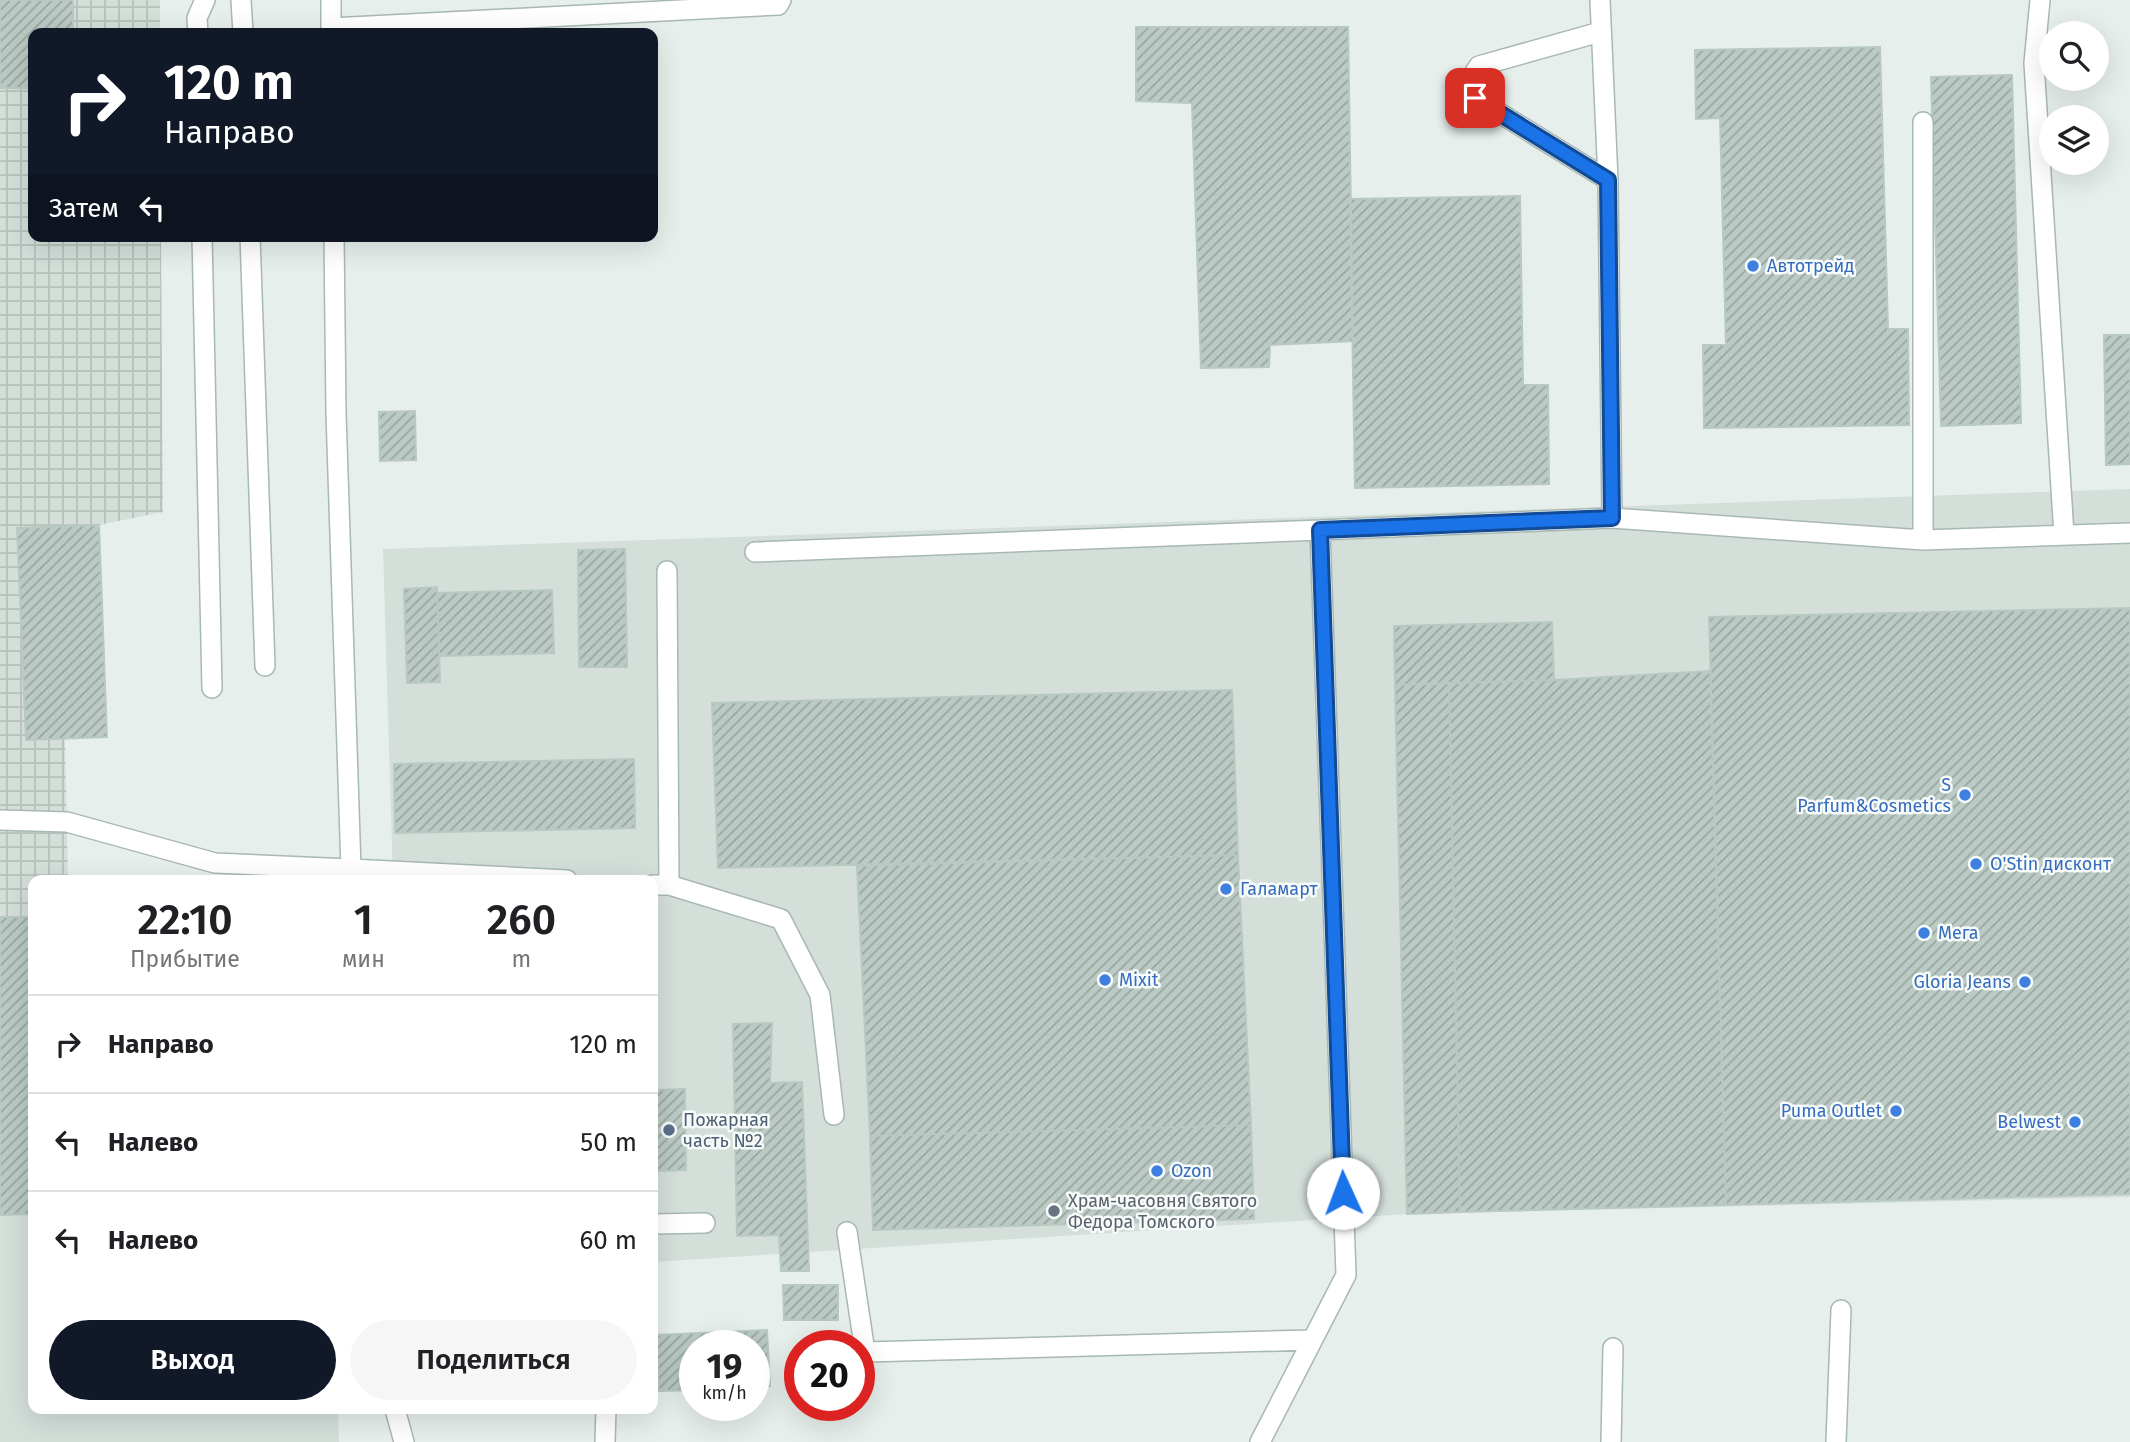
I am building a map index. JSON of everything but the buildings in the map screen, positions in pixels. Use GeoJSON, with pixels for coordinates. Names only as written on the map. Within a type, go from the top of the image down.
{"type":"FeatureCollection","features":[{"type":"Feature","properties":{"kind":"lane"},"geometry":{"type":"LineString","coordinates":[[198,28],[198,18],[205,0]]}},
{"type":"Feature","properties":{"kind":"lane"},"geometry":{"type":"LineString","coordinates":[[241,0],[243,28]]}},
{"type":"Feature","properties":{"kind":"lane"},"geometry":{"type":"LineString","coordinates":[[331,0],[331,28]]}},
{"type":"Feature","properties":{"kind":"lane"},"geometry":{"type":"LineString","coordinates":[[383,28],[778,5],[781,0]]}},
{"type":"Feature","properties":{"kind":"lane"},"geometry":{"type":"LineString","coordinates":[[1600,0],[1608,180],[1612,518]]}},
{"type":"Feature","properties":{"kind":"lane"},"geometry":{"type":"LineString","coordinates":[[2040,0],[2034,63],[2064,535]]}},
{"type":"Feature","properties":{"kind":"lane"},"geometry":{"type":"LineString","coordinates":[[1601,32],[1479,66],[1471,76],[1470,86],[1475,98],[1608,180]]}},
{"type":"Feature","properties":{"kind":"lane"},"geometry":{"type":"LineString","coordinates":[[1923,122],[1923,540]]}},
{"type":"Feature","properties":{"kind":"lane"},"geometry":{"type":"LineString","coordinates":[[202,242],[212,688]]}},
{"type":"Feature","properties":{"kind":"lane"},"geometry":{"type":"LineString","coordinates":[[250,242],[265,666]]}},
{"type":"Feature","properties":{"kind":"lane"},"geometry":{"type":"LineString","coordinates":[[0,820],[67,822],[215,863],[351,875],[334,242]]}},
{"type":"Feature","properties":{"kind":"lane"},"geometry":{"type":"LineString","coordinates":[[755,552],[1612,518],[1923,540],[2130,533]]}},
{"type":"Feature","properties":{"kind":"lane"},"geometry":{"type":"LineString","coordinates":[[1260,1442],[1346,1275],[1320,530]]}},
{"type":"Feature","properties":{"kind":"lane"},"geometry":{"type":"LineString","coordinates":[[667,571],[661,885],[781,919],[820,995],[834,1115]]}},
{"type":"Feature","properties":{"kind":"lane"},"geometry":{"type":"LineString","coordinates":[[658,1224],[705,1223]]}},
{"type":"Feature","properties":{"kind":"lane"},"geometry":{"type":"LineString","coordinates":[[847,1232],[865,1352],[1312,1339]]}},
{"type":"Feature","properties":{"kind":"lane"},"geometry":{"type":"LineString","coordinates":[[1836,1442],[1840,1310]]}},
{"type":"Feature","properties":{"kind":"lane"},"geometry":{"type":"LineString","coordinates":[[1611,1442],[1613,1348]]}},
{"type":"Feature","properties":{"kind":"lane"},"geometry":{"type":"LineString","coordinates":[[396,1414],[404,1442]]}},
{"type":"Feature","properties":{"kind":"lane"},"geometry":{"type":"LineString","coordinates":[[606,1414],[606,1442]]}},
{"type":"Feature","properties":{"kind":"shaded area"},"geometry":{"type":"Polygon","coordinates":[[[0,0],[160,0],[160,28],[28,28],[28,242],[161,242],[163,512],[99,525],[107,737],[65,739],[68,875],[28,875],[28,917],[0,917],[0,0]]]}},
{"type":"Feature","properties":{"kind":"shaded area"},"geometry":{"type":"Polygon","coordinates":[[[2130,489],[2130,1197],[1407,1214],[658,1262],[658,875],[393,875],[383,549],[2130,489]]]}},
{"type":"Feature","properties":{"kind":"shaded area"},"geometry":{"type":"Polygon","coordinates":[[[0,917],[28,917],[28,1414],[338,1414],[339,1442],[0,1442],[0,917]]]}},
{"type":"Feature","properties":{"kind":"place","name":"Автотрейд"},"geometry":{"type":"Point","coordinates":[1753,266]}},
{"type":"Feature","properties":{"kind":"place","name":"S Parfum&Cosmetics"},"geometry":{"type":"Point","coordinates":[1965,795]}},
{"type":"Feature","properties":{"kind":"place","name":"O'Stin дисконт"},"geometry":{"type":"Point","coordinates":[1976,864]}},
{"type":"Feature","properties":{"kind":"place","name":"Галамарт"},"geometry":{"type":"Point","coordinates":[1226,889]}},
{"type":"Feature","properties":{"kind":"place","name":"Мега"},"geometry":{"type":"Point","coordinates":[1924,933]}},
{"type":"Feature","properties":{"kind":"place","name":"Mixit"},"geometry":{"type":"Point","coordinates":[1105,980]}},
{"type":"Feature","properties":{"kind":"place","name":"Gloria Jeans"},"geometry":{"type":"Point","coordinates":[2025,982]}},
{"type":"Feature","properties":{"kind":"place","name":"Puma Outlet"},"geometry":{"type":"Point","coordinates":[1896,1111]}},
{"type":"Feature","properties":{"kind":"place","name":"Belwest"},"geometry":{"type":"Point","coordinates":[2075,1122]}},
{"type":"Feature","properties":{"kind":"place","name":"Пожарная часть №2"},"geometry":{"type":"Point","coordinates":[669,1130]}},
{"type":"Feature","properties":{"kind":"place","name":"Ozon"},"geometry":{"type":"Point","coordinates":[1157,1171]}},
{"type":"Feature","properties":{"kind":"place","name":"Храм-часовня Святого Федора Томского"},"geometry":{"type":"Point","coordinates":[1054,1211]}},
{"type":"Feature","properties":{"kind":"route"},"geometry":{"type":"LineString","coordinates":[[1343,1193],[1320,530],[1612,518],[1608,180],[1475,98]]}}]}
